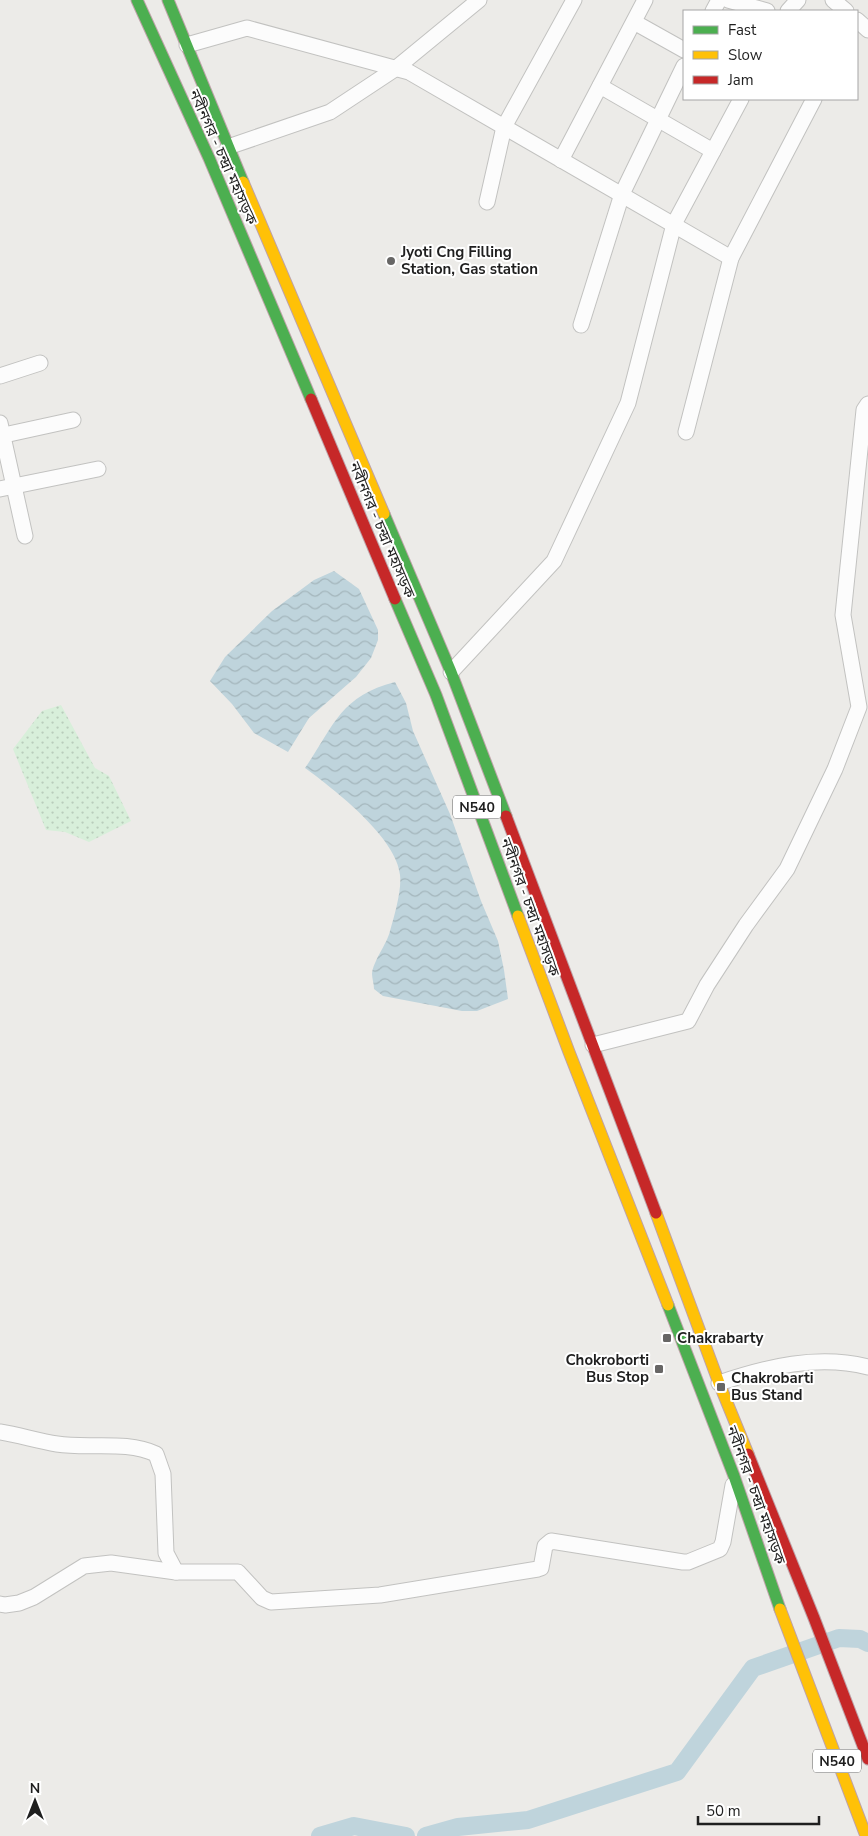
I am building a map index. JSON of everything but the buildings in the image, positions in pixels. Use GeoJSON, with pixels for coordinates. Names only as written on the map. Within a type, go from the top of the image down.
{"type":"FeatureCollection","features":[{"type":"Feature","properties":{"kind":"highway","name":"নবীনগর - চন্দ্রা মহাসড়ক"},"geometry":{"type":"LineString","coordinates":[[137,0],[209,158],[436,695],[568,1052],[614,1135],[719,1383],[814,1618],[868,1759]]}},
{"type":"Feature","properties":{"kind":"highway","name":"নবীনগর - চন্দ্রা মহাসড়ক"},"geometry":{"type":"LineString","coordinates":[[168,0],[228,147],[451,672],[593,1045],[614,1135],[786,1626],[866,1836]]}},
{"type":"Feature","properties":{"kind":"street"},"geometry":{"type":"LineString","coordinates":[[228,147],[330,112],[395,69],[480,0]]}},
{"type":"Feature","properties":{"kind":"street"},"geometry":{"type":"LineString","coordinates":[[487,202],[504,127],[574,0]]}},
{"type":"Feature","properties":{"kind":"street"},"geometry":{"type":"LineString","coordinates":[[561,160],[645,0]]}},
{"type":"Feature","properties":{"kind":"street"},"geometry":{"type":"LineString","coordinates":[[728,0],[764,10]]}},
{"type":"Feature","properties":{"kind":"street"},"geometry":{"type":"LineString","coordinates":[[789,10],[798,0]]}},
{"type":"Feature","properties":{"kind":"street"},"geometry":{"type":"LineString","coordinates":[[833,0],[845,10]]}},
{"type":"Feature","properties":{"kind":"street"},"geometry":{"type":"LineString","coordinates":[[634,22],[683,49]]}},
{"type":"Feature","properties":{"kind":"street"},"geometry":{"type":"LineString","coordinates":[[187,46],[247,28],[408,72],[731,258]]}},
{"type":"Feature","properties":{"kind":"street"},"geometry":{"type":"LineString","coordinates":[[581,325],[622,194],[683,68]]}},
{"type":"Feature","properties":{"kind":"street"},"geometry":{"type":"LineString","coordinates":[[600,86],[713,151]]}},
{"type":"Feature","properties":{"kind":"street"},"geometry":{"type":"LineString","coordinates":[[451,672],[554,561],[628,403],[674,224],[739,100]]}},
{"type":"Feature","properties":{"kind":"street"},"geometry":{"type":"LineString","coordinates":[[686,432],[731,258],[813,100]]}},
{"type":"Feature","properties":{"kind":"street"},"geometry":{"type":"LineString","coordinates":[[0,376],[40,363]]}},
{"type":"Feature","properties":{"kind":"street"},"geometry":{"type":"LineString","coordinates":[[593,1045],[688,1021],[707,985],[736,940],[787,869],[835,769],[859,707],[843,615],[864,410],[868,404]]}},
{"type":"Feature","properties":{"kind":"street"},"geometry":{"type":"LineString","coordinates":[[25,536],[7,488],[1,432],[73,420]]}},
{"type":"Feature","properties":{"kind":"street"},"geometry":{"type":"LineString","coordinates":[[7,488],[98,469]]}},
{"type":"Feature","properties":{"kind":"street"},"geometry":{"type":"LineString","coordinates":[[719,1383],[796,1362],[855,1363],[868,1367]]}},
{"type":"Feature","properties":{"kind":"street"},"geometry":{"type":"LineString","coordinates":[[0,1432],[56,1444],[125,1447],[143,1449],[156,1454],[163,1474],[166,1553],[176,1572]]}},
{"type":"Feature","properties":{"kind":"street"},"geometry":{"type":"LineString","coordinates":[[0,1604],[20,1602],[34,1597],[84,1566],[111,1563],[176,1572],[238,1572],[262,1598],[271,1602],[380,1596],[538,1569],[542,1564],[545,1546],[551,1541],[688,1562],[720,1549],[723,1542],[734,1476]]}},
{"type":"Feature","properties":{"kind":"green space"},"geometry":{"type":"Polygon","coordinates":[[[61,705],[95,768],[109,776],[131,821],[89,842],[65,832],[46,830],[13,749],[42,711],[61,705]]]}},
{"type":"Feature","properties":{"kind":"water"},"geometry":{"type":"Polygon","coordinates":[[[334,571],[359,589],[378,630],[378,640],[371,658],[356,677],[309,718],[288,752],[254,733],[232,704],[210,681],[225,657],[272,611],[314,580],[334,571]]]}},
{"type":"Feature","properties":{"kind":"water"},"geometry":{"type":"Polygon","coordinates":[[[395,682],[406,703],[413,731],[450,814],[481,901],[498,941],[508,999],[477,1011],[462,1011],[383,996],[374,989],[373,969],[388,936],[399,896],[400,875],[396,861],[376,830],[347,801],[305,768],[340,714],[350,704],[362,695],[395,682]]]}},
{"type":"Feature","properties":{"kind":"waterway"},"geometry":{"type":"LineString","coordinates":[[426,1836],[458,1827],[528,1820],[677,1772],[753,1668],[839,1638],[860,1639],[868,1643]]}},
{"type":"Feature","properties":{"kind":"waterway"},"geometry":{"type":"LineString","coordinates":[[320,1836],[354,1826],[406,1836]]}},
{"type":"Feature","properties":{"kind":"traffic: fast"},"geometry":{"type":"LineString","coordinates":[[137,0],[209,158],[311,399]]}},
{"type":"Feature","properties":{"kind":"traffic: fast"},"geometry":{"type":"LineString","coordinates":[[168,0],[243,182]]}},
{"type":"Feature","properties":{"kind":"traffic: fast"},"geometry":{"type":"LineString","coordinates":[[384,514],[451,672],[506,816]]}},
{"type":"Feature","properties":{"kind":"traffic: fast"},"geometry":{"type":"LineString","coordinates":[[395,599],[436,695],[518,916]]}},
{"type":"Feature","properties":{"kind":"traffic: fast"},"geometry":{"type":"LineString","coordinates":[[668,1305],[734,1476],[780,1609]]}},
{"type":"Feature","properties":{"kind":"traffic: slow"},"geometry":{"type":"LineString","coordinates":[[243,182],[384,514]]}},
{"type":"Feature","properties":{"kind":"traffic: slow"},"geometry":{"type":"LineString","coordinates":[[518,916],[668,1305]]}},
{"type":"Feature","properties":{"kind":"traffic: slow"},"geometry":{"type":"LineString","coordinates":[[656,1213],[719,1383],[748,1454]]}},
{"type":"Feature","properties":{"kind":"traffic: slow"},"geometry":{"type":"LineString","coordinates":[[780,1609],[866,1836]]}},
{"type":"Feature","properties":{"kind":"traffic: jam"},"geometry":{"type":"LineString","coordinates":[[311,399],[395,599]]}},
{"type":"Feature","properties":{"kind":"traffic: jam"},"geometry":{"type":"LineString","coordinates":[[506,816],[656,1213]]}},
{"type":"Feature","properties":{"kind":"traffic: jam"},"geometry":{"type":"LineString","coordinates":[[748,1454],[868,1759]]}},
{"type":"Feature","properties":{"kind":"place","name":"Jyoti Cng Filling Station, Gas station"},"geometry":{"type":"Point","coordinates":[391,261]}},
{"type":"Feature","properties":{"kind":"place","name":"Chakrabarty"},"geometry":{"type":"Point","coordinates":[667,1338]}},
{"type":"Feature","properties":{"kind":"place","name":"Chokroborti Bus Stop"},"geometry":{"type":"Point","coordinates":[659,1369]}},
{"type":"Feature","properties":{"kind":"place","name":"Chakrobarti Bus Stand"},"geometry":{"type":"Point","coordinates":[721,1387]}}]}
